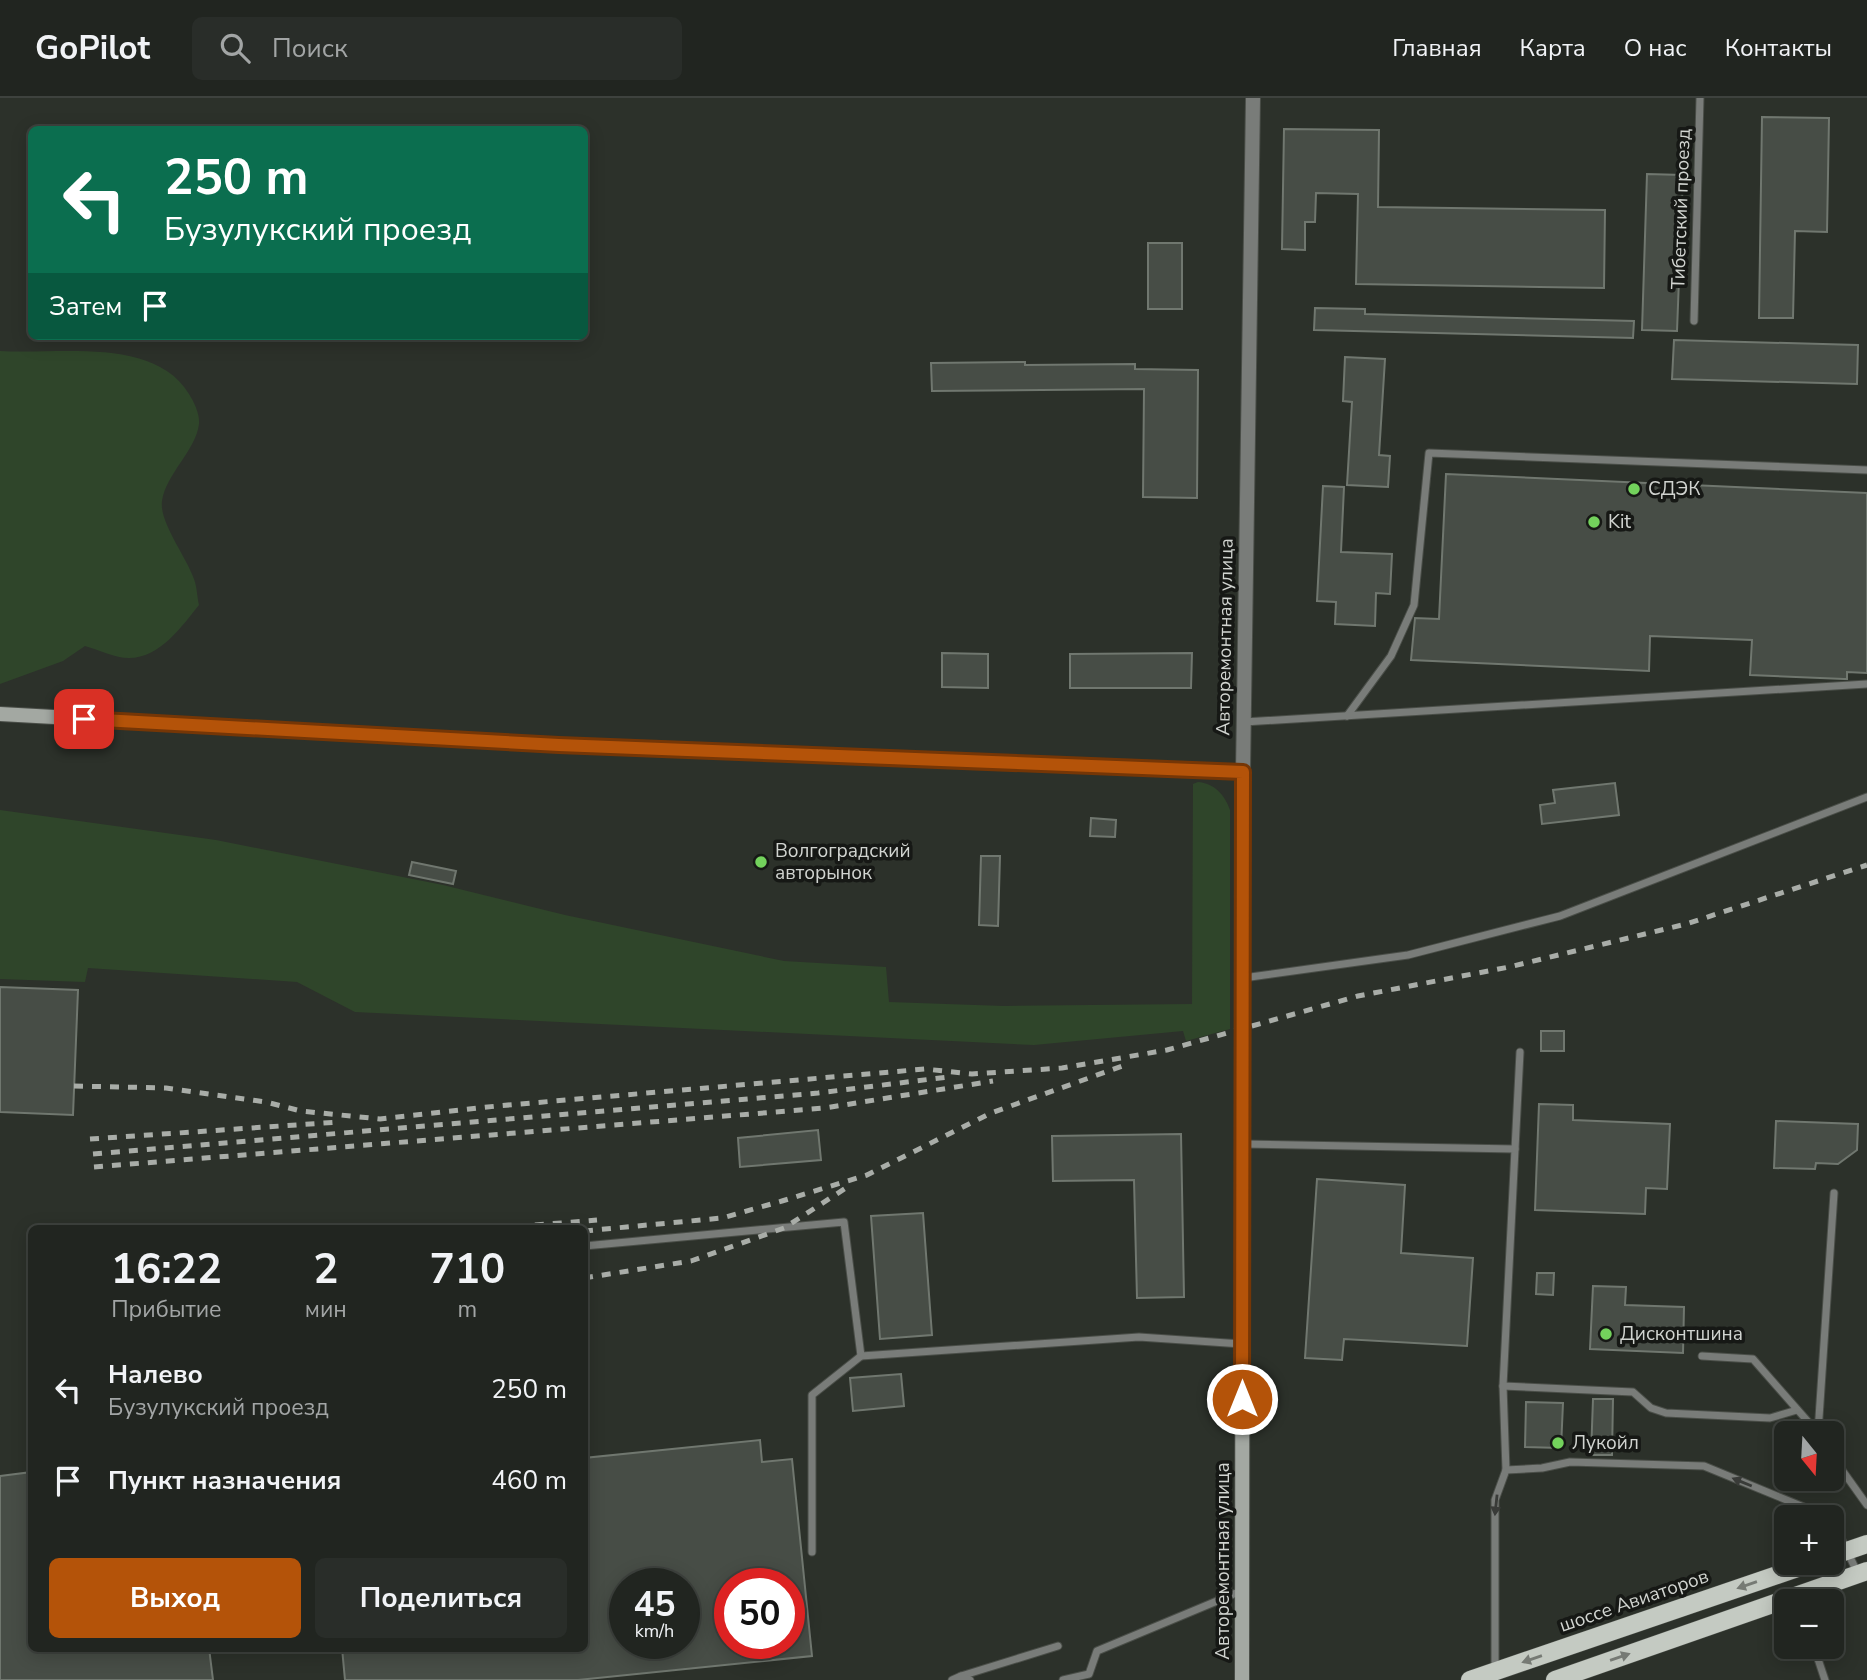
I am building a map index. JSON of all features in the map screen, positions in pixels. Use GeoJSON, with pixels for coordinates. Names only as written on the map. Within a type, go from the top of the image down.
{"type":"FeatureCollection","features":[{"type":"Feature","properties":{"kind":"main road"},"geometry":{"type":"LineString","coordinates":[[0,714],[559,745],[1243,772]]}},
{"type":"Feature","properties":{"kind":"main road","name":"Авторемонтная улица"},"geometry":{"type":"LineString","coordinates":[[1242,1680],[1243,772]]}},
{"type":"Feature","properties":{"kind":"main road"},"geometry":{"type":"LineString","coordinates":[[1844,1552],[1867,1544]]}},
{"type":"Feature","properties":{"kind":"main road"},"geometry":{"type":"LineString","coordinates":[[1822,1589],[1863,1573]]}},
{"type":"Feature","properties":{"kind":"main road","name":"шоссе Авиаторов"},"geometry":{"type":"LineString","coordinates":[[1470,1680],[1777,1575]]}},
{"type":"Feature","properties":{"kind":"main road"},"geometry":{"type":"LineString","coordinates":[[1555,1680],[1774,1607]]}},
{"type":"Feature","properties":{"kind":"street","name":"Авторемонтная улица"},"geometry":{"type":"LineString","coordinates":[[1243,772],[1253,98]]}},
{"type":"Feature","properties":{"kind":"lane","name":"Тибетский проезд"},"geometry":{"type":"LineString","coordinates":[[1694,321],[1700,98]]}},
{"type":"Feature","properties":{"kind":"lane"},"geometry":{"type":"LineString","coordinates":[[1347,716],[1391,656],[1414,606],[1429,453],[1867,470]]}},
{"type":"Feature","properties":{"kind":"lane"},"geometry":{"type":"LineString","coordinates":[[1243,722],[1867,684]]}},
{"type":"Feature","properties":{"kind":"lane"},"geometry":{"type":"LineString","coordinates":[[1243,978],[1408,955],[1560,916],[1867,797]]}},
{"type":"Feature","properties":{"kind":"lane"},"geometry":{"type":"LineString","coordinates":[[1494,1671],[1495,1500],[1506,1470],[1503,1386],[1520,1052]]}},
{"type":"Feature","properties":{"kind":"lane"},"geometry":{"type":"LineString","coordinates":[[1242,1144],[1515,1149]]}},
{"type":"Feature","properties":{"kind":"lane"},"geometry":{"type":"LineString","coordinates":[[1819,1421],[1834,1193]]}},
{"type":"Feature","properties":{"kind":"lane"},"geometry":{"type":"LineString","coordinates":[[588,1246],[844,1222],[861,1356]]}},
{"type":"Feature","properties":{"kind":"lane"},"geometry":{"type":"LineString","coordinates":[[812,1552],[813,1395],[861,1356],[1139,1337],[1242,1344]]}},
{"type":"Feature","properties":{"kind":"lane"},"geometry":{"type":"LineString","coordinates":[[1702,1356],[1753,1359],[1807,1421]]}},
{"type":"Feature","properties":{"kind":"lane"},"geometry":{"type":"LineString","coordinates":[[1503,1386],[1633,1392],[1651,1408],[1666,1413],[1770,1418],[1797,1410]]}},
{"type":"Feature","properties":{"kind":"lane"},"geometry":{"type":"LineString","coordinates":[[1506,1470],[1542,1468],[1570,1462],[1704,1466],[1798,1505]]}},
{"type":"Feature","properties":{"kind":"lane"},"geometry":{"type":"LineString","coordinates":[[1844,1473],[1867,1505]]}},
{"type":"Feature","properties":{"kind":"lane"},"geometry":{"type":"LineString","coordinates":[[1844,1556],[1863,1573]]}},
{"type":"Feature","properties":{"kind":"lane"},"geometry":{"type":"LineString","coordinates":[[1063,1680],[1089,1674],[1097,1651],[1242,1590]]}},
{"type":"Feature","properties":{"kind":"lane"},"geometry":{"type":"LineString","coordinates":[[952,1680],[1058,1646]]}},
{"type":"Feature","properties":{"kind":"lane"},"geometry":{"type":"LineString","coordinates":[[1818,1659],[1825,1680]]}},
{"type":"Feature","properties":{"kind":"lane"},"geometry":{"type":"LineString","coordinates":[[961,1676],[970,1680]]}},
{"type":"Feature","properties":{"kind":"green space"},"geometry":{"type":"Polygon","coordinates":[[[0,351],[103,352],[129,356],[153,363],[173,376],[193,401],[199,420],[197,434],[169,481],[162,509],[194,579],[199,605],[169,639],[151,653],[124,658],[85,646],[63,661],[0,684],[0,351]]]}},
{"type":"Feature","properties":{"kind":"green space"},"geometry":{"type":"Polygon","coordinates":[[[1198,782],[1218,791],[1230,810],[1230,1029],[1186,1041],[1183,1031],[1034,1045],[355,1012],[297,982],[88,968],[85,982],[0,979],[0,810],[216,840],[443,885],[565,915],[784,961],[886,967],[889,1002],[1004,1006],[1192,1004],[1193,784],[1198,782]]]}},
{"type":"Feature","properties":{"kind":"building"},"geometry":{"type":"Polygon","coordinates":[[[1762,117],[1829,118],[1827,232],[1795,231],[1793,318],[1759,318],[1762,117]]]}},
{"type":"Feature","properties":{"kind":"building"},"geometry":{"type":"Polygon","coordinates":[[[1284,129],[1379,130],[1378,207],[1605,210],[1604,288],[1356,284],[1358,194],[1316,193],[1315,222],[1305,222],[1305,250],[1282,249],[1284,129]]]}},
{"type":"Feature","properties":{"kind":"building"},"geometry":{"type":"Polygon","coordinates":[[[1647,174],[1683,175],[1677,331],[1642,330],[1647,174]]]}},
{"type":"Feature","properties":{"kind":"building"},"geometry":{"type":"Polygon","coordinates":[[[1148,243],[1182,243],[1182,309],[1148,309],[1148,243]]]}},
{"type":"Feature","properties":{"kind":"building"},"geometry":{"type":"Polygon","coordinates":[[[1315,308],[1365,309],[1365,314],[1634,321],[1633,338],[1314,330],[1315,308]]]}},
{"type":"Feature","properties":{"kind":"building"},"geometry":{"type":"Polygon","coordinates":[[[1674,340],[1858,345],[1857,384],[1672,379],[1674,340]]]}},
{"type":"Feature","properties":{"kind":"building"},"geometry":{"type":"Polygon","coordinates":[[[1345,357],[1385,359],[1379,455],[1390,456],[1388,487],[1347,485],[1352,402],[1343,401],[1345,357]]]}},
{"type":"Feature","properties":{"kind":"building"},"geometry":{"type":"Polygon","coordinates":[[[1025,362],[1025,365],[1135,364],[1135,369],[1198,370],[1197,498],[1143,497],[1144,389],[932,391],[931,363],[1025,362]]]}},
{"type":"Feature","properties":{"kind":"building"},"geometry":{"type":"Polygon","coordinates":[[[1446,474],[1867,493],[1867,673],[1847,672],[1847,679],[1750,675],[1752,640],[1650,636],[1649,671],[1411,660],[1415,618],[1439,619],[1446,474]]]}},
{"type":"Feature","properties":{"kind":"building"},"geometry":{"type":"Polygon","coordinates":[[[1323,486],[1344,487],[1341,552],[1392,554],[1390,594],[1376,593],[1375,626],[1335,624],[1336,602],[1317,601],[1323,486]]]}},
{"type":"Feature","properties":{"kind":"building"},"geometry":{"type":"Polygon","coordinates":[[[942,653],[988,654],[988,688],[942,687],[942,653]]]}},
{"type":"Feature","properties":{"kind":"building"},"geometry":{"type":"Polygon","coordinates":[[[1192,653],[1191,688],[1070,688],[1070,654],[1192,653]]]}},
{"type":"Feature","properties":{"kind":"building"},"geometry":{"type":"Polygon","coordinates":[[[1615,783],[1619,815],[1542,824],[1540,805],[1555,803],[1553,790],[1615,783]]]}},
{"type":"Feature","properties":{"kind":"building"},"geometry":{"type":"Polygon","coordinates":[[[1091,818],[1116,820],[1115,837],[1090,836],[1091,818]]]}},
{"type":"Feature","properties":{"kind":"building"},"geometry":{"type":"Polygon","coordinates":[[[981,856],[1000,856],[998,926],[979,925],[981,856]]]}},
{"type":"Feature","properties":{"kind":"building"},"geometry":{"type":"Polygon","coordinates":[[[412,862],[456,871],[453,884],[409,875],[412,862]]]}},
{"type":"Feature","properties":{"kind":"building"},"geometry":{"type":"Polygon","coordinates":[[[0,987],[78,990],[73,1115],[0,1112],[0,987]]]}},
{"type":"Feature","properties":{"kind":"building"},"geometry":{"type":"Polygon","coordinates":[[[1541,1031],[1564,1031],[1564,1051],[1541,1051],[1541,1031]]]}},
{"type":"Feature","properties":{"kind":"building"},"geometry":{"type":"Polygon","coordinates":[[[1539,1104],[1573,1105],[1573,1120],[1670,1124],[1667,1189],[1646,1188],[1645,1214],[1535,1210],[1539,1104]]]}},
{"type":"Feature","properties":{"kind":"building"},"geometry":{"type":"Polygon","coordinates":[[[1776,1121],[1858,1124],[1857,1150],[1838,1164],[1816,1163],[1815,1169],[1774,1168],[1776,1121]]]}},
{"type":"Feature","properties":{"kind":"building"},"geometry":{"type":"Polygon","coordinates":[[[818,1130],[821,1160],[740,1167],[738,1138],[818,1130]]]}},
{"type":"Feature","properties":{"kind":"building"},"geometry":{"type":"Polygon","coordinates":[[[1181,1134],[1184,1297],[1137,1298],[1134,1180],[1053,1181],[1052,1136],[1181,1134]]]}},
{"type":"Feature","properties":{"kind":"building"},"geometry":{"type":"Polygon","coordinates":[[[1317,1179],[1405,1185],[1401,1253],[1473,1258],[1467,1346],[1344,1339],[1342,1360],[1305,1358],[1317,1179]]]}},
{"type":"Feature","properties":{"kind":"building"},"geometry":{"type":"Polygon","coordinates":[[[923,1213],[932,1335],[880,1339],[871,1216],[923,1213]]]}},
{"type":"Feature","properties":{"kind":"building"},"geometry":{"type":"Polygon","coordinates":[[[1537,1273],[1554,1273],[1553,1295],[1536,1294],[1537,1273]]]}},
{"type":"Feature","properties":{"kind":"building"},"geometry":{"type":"Polygon","coordinates":[[[1593,1286],[1626,1287],[1625,1305],[1684,1307],[1683,1353],[1590,1349],[1593,1286]]]}},
{"type":"Feature","properties":{"kind":"building"},"geometry":{"type":"Polygon","coordinates":[[[901,1374],[904,1406],[853,1411],[850,1378],[901,1374]]]}},
{"type":"Feature","properties":{"kind":"building"},"geometry":{"type":"Polygon","coordinates":[[[1593,1399],[1613,1399],[1612,1455],[1591,1455],[1593,1399]]]}},
{"type":"Feature","properties":{"kind":"building"},"geometry":{"type":"Polygon","coordinates":[[[1526,1402],[1563,1403],[1561,1448],[1525,1447],[1526,1402]]]}},
{"type":"Feature","properties":{"kind":"building"},"geometry":{"type":"Polygon","coordinates":[[[760,1440],[762,1462],[792,1459],[803,1568],[714,1568],[714,1659],[783,1659],[578,1680],[345,1680],[342,1652],[588,1652],[588,1458],[760,1440]]]}},
{"type":"Feature","properties":{"kind":"building"},"geometry":{"type":"Polygon","coordinates":[[[28,1472],[28,1652],[210,1652],[213,1680],[0,1680],[0,1476],[28,1472]]]}},
{"type":"Feature","properties":{"kind":"building"},"geometry":{"type":"Polygon","coordinates":[[[805,1587],[812,1656],[805,1657],[805,1587]]]}},
{"type":"Feature","properties":{"kind":"railway"},"geometry":{"type":"LineString","coordinates":[[74,1086],[166,1088],[266,1102],[301,1111],[380,1119],[497,1106],[925,1069],[972,1074],[1062,1068],[1167,1050],[1358,996],[1509,967],[1686,924],[1867,865]]}},
{"type":"Feature","properties":{"kind":"railway"},"geometry":{"type":"LineString","coordinates":[[588,1231],[722,1218],[867,1175],[991,1113],[1128,1064]]}},
{"type":"Feature","properties":{"kind":"railway"},"geometry":{"type":"LineString","coordinates":[[93,1154],[818,1093],[948,1077]]}},
{"type":"Feature","properties":{"kind":"railway"},"geometry":{"type":"LineString","coordinates":[[94,1167],[825,1108],[993,1081]]}},
{"type":"Feature","properties":{"kind":"railway"},"geometry":{"type":"LineString","coordinates":[[90,1139],[339,1122]]}},
{"type":"Feature","properties":{"kind":"railway"},"geometry":{"type":"LineString","coordinates":[[588,1277],[691,1261],[784,1228],[849,1186]]}},
{"type":"Feature","properties":{"kind":"railway"},"geometry":{"type":"LineString","coordinates":[[536,1225],[597,1220]]}},
{"type":"Feature","properties":{"kind":"place","name":"СДЭК"},"geometry":{"type":"Point","coordinates":[1634,489]}},
{"type":"Feature","properties":{"kind":"place","name":"Kit"},"geometry":{"type":"Point","coordinates":[1594,522]}},
{"type":"Feature","properties":{"kind":"place","name":"Волгоградский авторынок"},"geometry":{"type":"Point","coordinates":[761,862]}},
{"type":"Feature","properties":{"kind":"place","name":"Дисконтшина"},"geometry":{"type":"Point","coordinates":[1606,1334]}},
{"type":"Feature","properties":{"kind":"place","name":"Лукойл"},"geometry":{"type":"Point","coordinates":[1558,1443]}},
{"type":"Feature","properties":{"kind":"route"},"geometry":{"type":"LineString","coordinates":[[84,719],[559,745],[1243,772],[1242,1399]]}}]}
